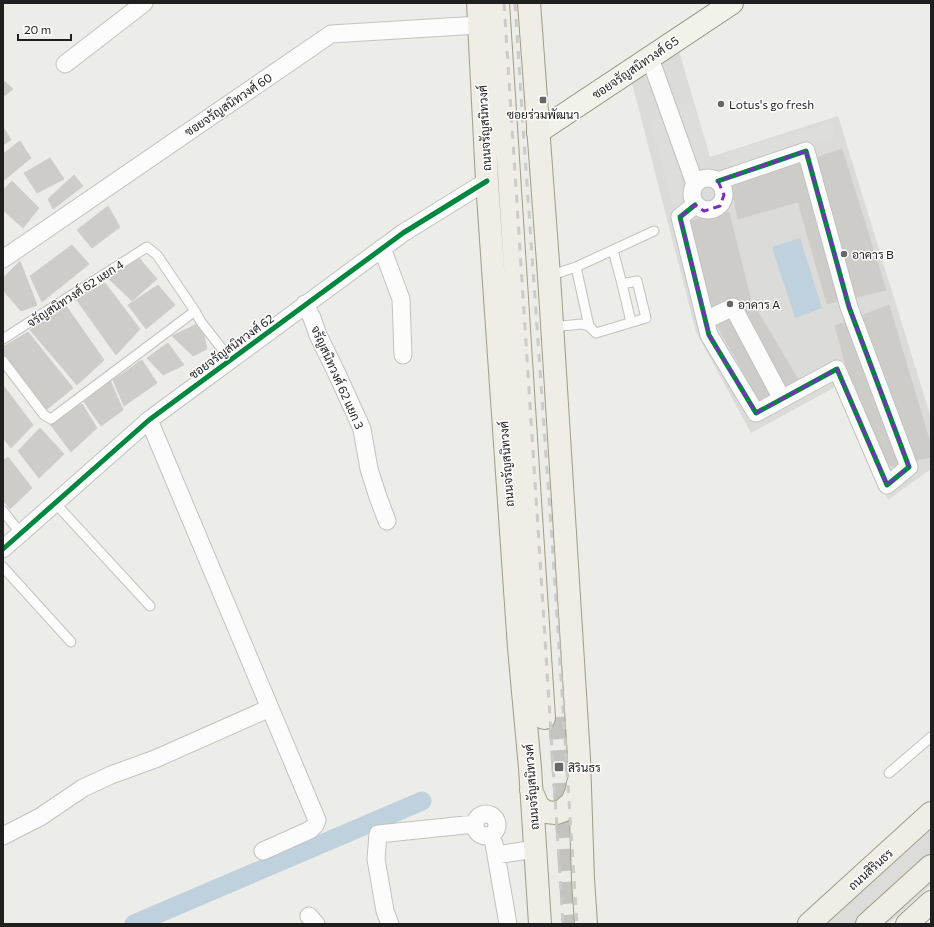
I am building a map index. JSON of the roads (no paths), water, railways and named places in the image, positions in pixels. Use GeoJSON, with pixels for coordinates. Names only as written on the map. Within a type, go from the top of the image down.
{"type":"FeatureCollection","features":[{"type":"Feature","properties":{"kind":"main road","name":"ถนนจรัญสนิทวงศ์"},"geometry":{"type":"LineString","coordinates":[[478,3],[487,181],[519,648],[530,768],[540,924]]}},
{"type":"Feature","properties":{"kind":"main road","name":"ถนนจรัญสนิทวงศ์"},"geometry":{"type":"LineString","coordinates":[[498,3],[552,717],[513,3]]}},
{"type":"Feature","properties":{"kind":"main road"},"geometry":{"type":"LineString","coordinates":[[529,3],[549,276],[579,758],[586,924]]}},
{"type":"Feature","properties":{"kind":"main road"},"geometry":{"type":"LineString","coordinates":[[531,789],[538,806],[546,812],[556,814],[572,802],[576,793],[579,774]]}},
{"type":"Feature","properties":{"kind":"main road","name":"ถนนสิรินธร"},"geometry":{"type":"LineString","coordinates":[[818,922],[931,813]]}},
{"type":"Feature","properties":{"kind":"main road","name":"ถนนสิรินธร"},"geometry":{"type":"LineString","coordinates":[[818,922],[931,834]]}},
{"type":"Feature","properties":{"kind":"main road"},"geometry":{"type":"LineString","coordinates":[[867,924],[931,866]]}},
{"type":"Feature","properties":{"kind":"main road"},"geometry":{"type":"LineString","coordinates":[[908,924],[931,902]]}},
{"type":"Feature","properties":{"kind":"street"},"geometry":{"type":"LineString","coordinates":[[65,64],[144,3]]}},
{"type":"Feature","properties":{"kind":"street","name":"ซอยจรัญสนิทวงศ์ 65"},"geometry":{"type":"LineString","coordinates":[[538,132],[732,3]]}},
{"type":"Feature","properties":{"kind":"street","name":"ซอยจรัญสนิทวงศ์ 60"},"geometry":{"type":"LineString","coordinates":[[3,259],[331,34],[479,25]]}},
{"type":"Feature","properties":{"kind":"street"},"geometry":{"type":"LineString","coordinates":[[650,58],[695,184]]}},
{"type":"Feature","properties":{"kind":"street"},"geometry":{"type":"LineString","coordinates":[[695,205],[680,217],[709,335],[756,413],[837,369],[887,485],[909,467],[849,307],[806,151],[718,181]]}},
{"type":"Feature","properties":{"kind":"street"},"geometry":{"type":"LineString","coordinates":[[704,178],[718,181],[724,190],[723,201],[720,206],[710,211],[704,211],[695,205],[691,194],[695,184],[704,178]]}},
{"type":"Feature","properties":{"kind":"street","name":"ซอยจรัญสนิทวงศ์ 62"},"geometry":{"type":"LineString","coordinates":[[3,549],[149,420],[403,232],[487,181]]}},
{"type":"Feature","properties":{"kind":"street"},"geometry":{"type":"LineString","coordinates":[[382,248],[401,299],[403,355]]}},
{"type":"Feature","properties":{"kind":"street","name":"จรัญสนิทวงศ์ 62 แยก 3"},"geometry":{"type":"LineString","coordinates":[[305,304],[362,429],[369,469],[387,521]]}},
{"type":"Feature","properties":{"kind":"street"},"geometry":{"type":"LineString","coordinates":[[706,320],[733,308],[782,399]]}},
{"type":"Feature","properties":{"kind":"street"},"geometry":{"type":"LineString","coordinates":[[149,420],[317,820],[315,825],[310,830],[263,851]]}},
{"type":"Feature","properties":{"kind":"street"},"geometry":{"type":"LineString","coordinates":[[3,836],[40,817],[82,788],[111,775],[156,759],[270,708]]}},
{"type":"Feature","properties":{"kind":"street"},"geometry":{"type":"LineString","coordinates":[[390,924],[385,911],[376,859],[378,834],[475,824],[476,830],[480,835],[488,836],[493,834],[508,924]]}},
{"type":"Feature","properties":{"kind":"street"},"geometry":{"type":"LineString","coordinates":[[496,855],[535,849]]}},
{"type":"Feature","properties":{"kind":"lane"},"geometry":{"type":"LineString","coordinates":[[549,276],[576,267],[654,231]]}},
{"type":"Feature","properties":{"kind":"lane","name":"จรัญสนิทวงศ์ 62 แยก 4"},"geometry":{"type":"LineString","coordinates":[[3,339],[147,247],[157,255],[195,311]]}},
{"type":"Feature","properties":{"kind":"lane"},"geometry":{"type":"LineString","coordinates":[[613,250],[631,322]]}},
{"type":"Feature","properties":{"kind":"lane"},"geometry":{"type":"LineString","coordinates":[[576,267],[589,326]]}},
{"type":"Feature","properties":{"kind":"lane"},"geometry":{"type":"LineString","coordinates":[[552,327],[581,324],[589,326],[596,333],[646,318],[637,281],[622,284]]}},
{"type":"Feature","properties":{"kind":"lane"},"geometry":{"type":"LineString","coordinates":[[3,361],[44,415],[51,420],[195,311],[200,322],[230,359]]}},
{"type":"Feature","properties":{"kind":"lane"},"geometry":{"type":"LineString","coordinates":[[55,503],[150,606]]}},
{"type":"Feature","properties":{"kind":"lane"},"geometry":{"type":"LineString","coordinates":[[3,511],[21,534]]}},
{"type":"Feature","properties":{"kind":"lane"},"geometry":{"type":"LineString","coordinates":[[3,567],[71,642]]}},
{"type":"Feature","properties":{"kind":"lane"},"geometry":{"type":"LineString","coordinates":[[889,773],[931,737]]}},
{"type":"Feature","properties":{"kind":"water"},"geometry":{"type":"Polygon","coordinates":[[[800,238],[822,308],[795,318],[772,247],[800,238]]]}},
{"type":"Feature","properties":{"kind":"waterway"},"geometry":{"type":"LineString","coordinates":[[134,924],[422,801]]}},
{"type":"Feature","properties":{"kind":"tunnel"},"geometry":{"type":"LineString","coordinates":[[559,717],[573,924]]}},
{"type":"Feature","properties":{"kind":"railway"},"geometry":{"type":"LineString","coordinates":[[504,3],[563,924]]}},
{"type":"Feature","properties":{"kind":"railway"},"geometry":{"type":"LineString","coordinates":[[515,3],[577,924]]}},
{"type":"Feature","properties":{"kind":"place","name":"ซอยร่วมพัฒนา"},"geometry":{"type":"Point","coordinates":[543,100]}},
{"type":"Feature","properties":{"kind":"place","name":"Lotus's go fresh"},"geometry":{"type":"Point","coordinates":[721,104]}},
{"type":"Feature","properties":{"kind":"place","name":"อาคาร B"},"geometry":{"type":"Point","coordinates":[844,254]}},
{"type":"Feature","properties":{"kind":"place","name":"อาคาร A"},"geometry":{"type":"Point","coordinates":[730,304]}},
{"type":"Feature","properties":{"kind":"place","name":"สิรินธร"},"geometry":{"type":"Point","coordinates":[559,767]}}]}
